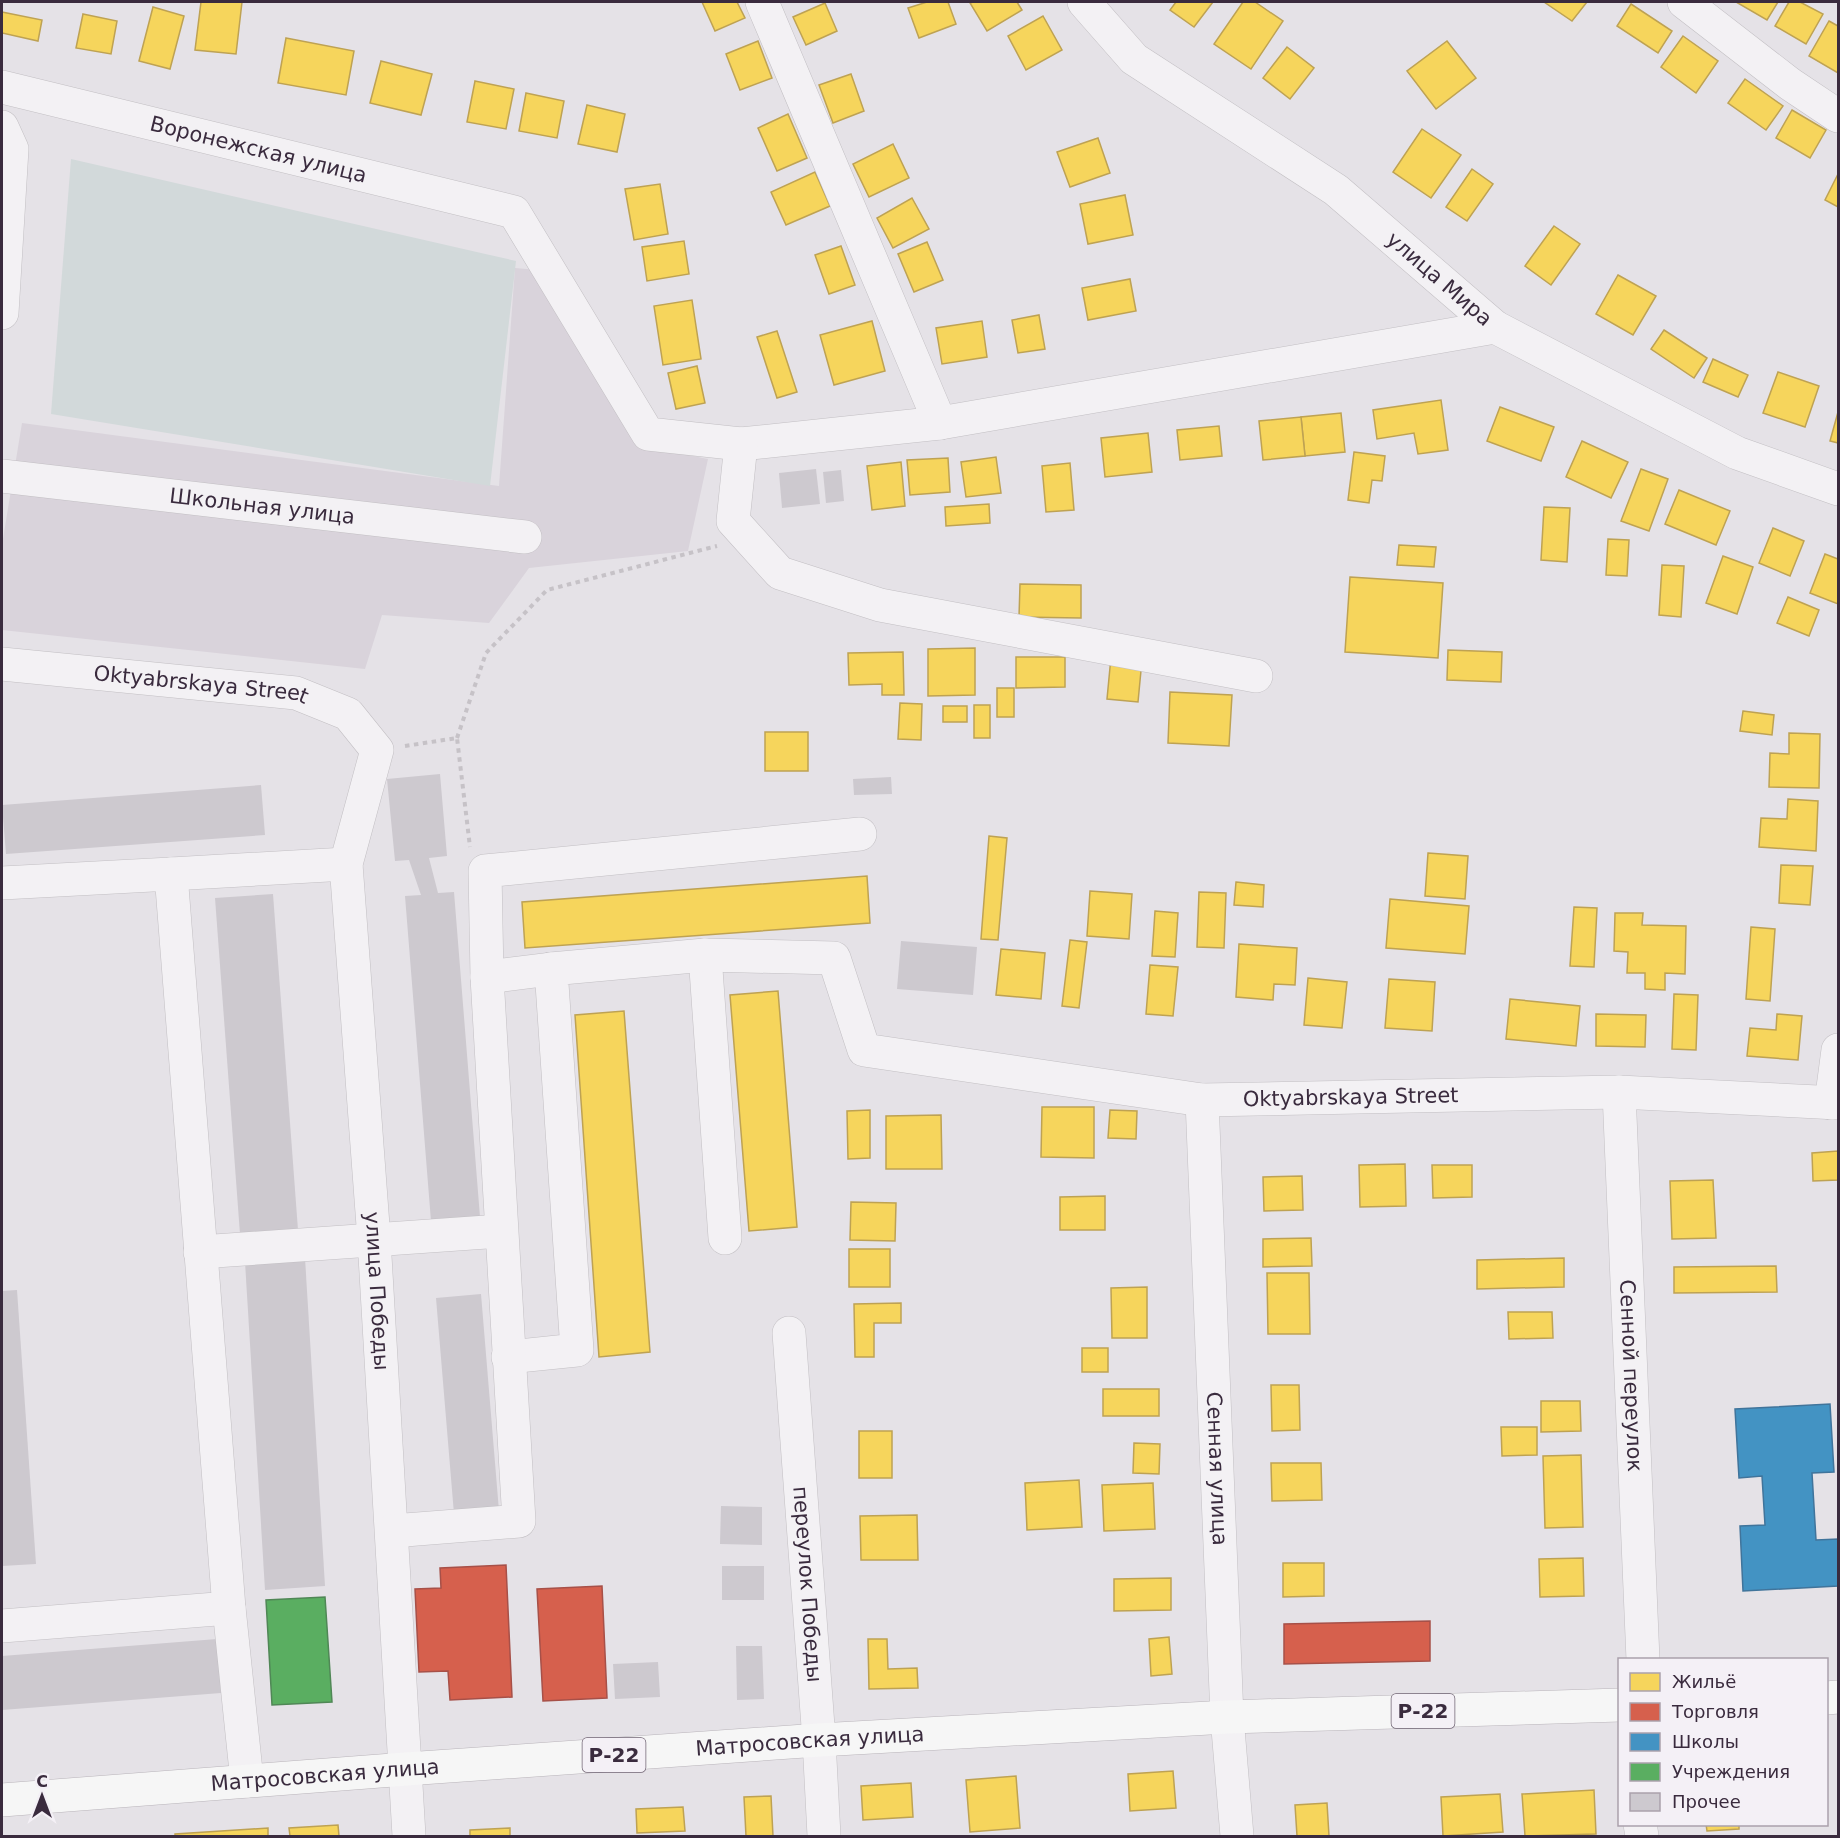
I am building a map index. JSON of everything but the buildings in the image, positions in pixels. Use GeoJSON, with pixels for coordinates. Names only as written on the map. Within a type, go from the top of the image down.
{"type":"FeatureCollection","features":[{"type":"Feature","properties":{"kind":"highway","name":"Матросовская улица"},"geometry":{"type":"LineString","coordinates":[[2,1800],[819,1740],[1227,1717],[1618,1705]]}},
{"type":"Feature","properties":{"kind":"street"},"geometry":{"type":"LineString","coordinates":[[762,2],[940,423]]}},
{"type":"Feature","properties":{"kind":"street","name":"улица Мира"},"geometry":{"type":"LineString","coordinates":[[1084,2],[1134,59],[1336,190],[1495,327],[1737,453],[1839,489]]}},
{"type":"Feature","properties":{"kind":"street"},"geometry":{"type":"LineString","coordinates":[[1684,2],[1790,84],[1839,116]]}},
{"type":"Feature","properties":{"kind":"street","name":"Воронежская улица"},"geometry":{"type":"LineString","coordinates":[[2,87],[514,212],[648,434],[741,444]]}},
{"type":"Feature","properties":{"kind":"street"},"geometry":{"type":"LineString","coordinates":[[2,127],[12,149],[2,302]]}},
{"type":"Feature","properties":{"kind":"street"},"geometry":{"type":"LineString","coordinates":[[1256,676],[880,605],[780,573],[733,521],[741,444],[940,423],[1495,327]]}},
{"type":"Feature","properties":{"kind":"street","name":"Школьная улица"},"geometry":{"type":"LineString","coordinates":[[2,476],[525,537]]}},
{"type":"Feature","properties":{"kind":"street","name":"Oktyabrskaya Street"},"geometry":{"type":"LineString","coordinates":[[2,664],[296,693],[348,714],[377,750]]}},
{"type":"Feature","properties":{"kind":"street","name":"улица Победы"},"geometry":{"type":"LineString","coordinates":[[377,750],[346,864],[374,1239],[409,1836]]}},
{"type":"Feature","properties":{"kind":"street"},"geometry":{"type":"LineString","coordinates":[[392,1531],[519,1521],[501,1231],[485,870],[860,834]]}},
{"type":"Feature","properties":{"kind":"street"},"geometry":{"type":"LineString","coordinates":[[2,883],[346,864]]}},
{"type":"Feature","properties":{"kind":"street"},"geometry":{"type":"LineString","coordinates":[[171,874],[200,1252],[247,1781]]}},
{"type":"Feature","properties":{"kind":"street"},"geometry":{"type":"LineString","coordinates":[[488,977],[705,955],[725,1238]]}},
{"type":"Feature","properties":{"kind":"street","name":"Oktyabrskaya Street"},"geometry":{"type":"LineString","coordinates":[[705,955],[834,958],[864,1050],[1202,1100],[1619,1092],[1835,1103]]}},
{"type":"Feature","properties":{"kind":"street"},"geometry":{"type":"LineString","coordinates":[[508,1357],[577,1350],[550,969]]}},
{"type":"Feature","properties":{"kind":"street"},"geometry":{"type":"LineString","coordinates":[[1835,1103],[1839,1050]]}},
{"type":"Feature","properties":{"kind":"street","name":"Сенной переулок"},"geometry":{"type":"LineString","coordinates":[[1619,1092],[1642,1658]]}},
{"type":"Feature","properties":{"kind":"street","name":"Сенная улица"},"geometry":{"type":"LineString","coordinates":[[1202,1100],[1227,1717],[1237,1836]]}},
{"type":"Feature","properties":{"kind":"street"},"geometry":{"type":"LineString","coordinates":[[200,1252],[501,1231]]}},
{"type":"Feature","properties":{"kind":"street","name":"переулок Победы"},"geometry":{"type":"LineString","coordinates":[[789,1333],[824,1836]]}},
{"type":"Feature","properties":{"kind":"street"},"geometry":{"type":"LineString","coordinates":[[2,1626],[230,1608]]}},
{"type":"Feature","properties":{"kind":"path"},"geometry":{"type":"LineString","coordinates":[[485,870],[468,844],[457,738],[486,653],[547,590],[716,548],[733,521]]}},
{"type":"Feature","properties":{"kind":"path"},"geometry":{"type":"LineString","coordinates":[[377,750],[457,738]]}},
{"type":"Feature","properties":{"kind":"shaded area"},"geometry":{"type":"Polygon","coordinates":[[[71,159],[516,261],[490,486],[51,414],[71,159]]]}},
{"type":"Feature","properties":{"kind":"shaded area"},"geometry":{"type":"Polygon","coordinates":[[[515,268],[538,270],[644,446],[708,459],[688,551],[529,568],[489,623],[382,615],[365,669],[2,630],[2,545],[22,423],[499,486],[515,268]]]}}]}
